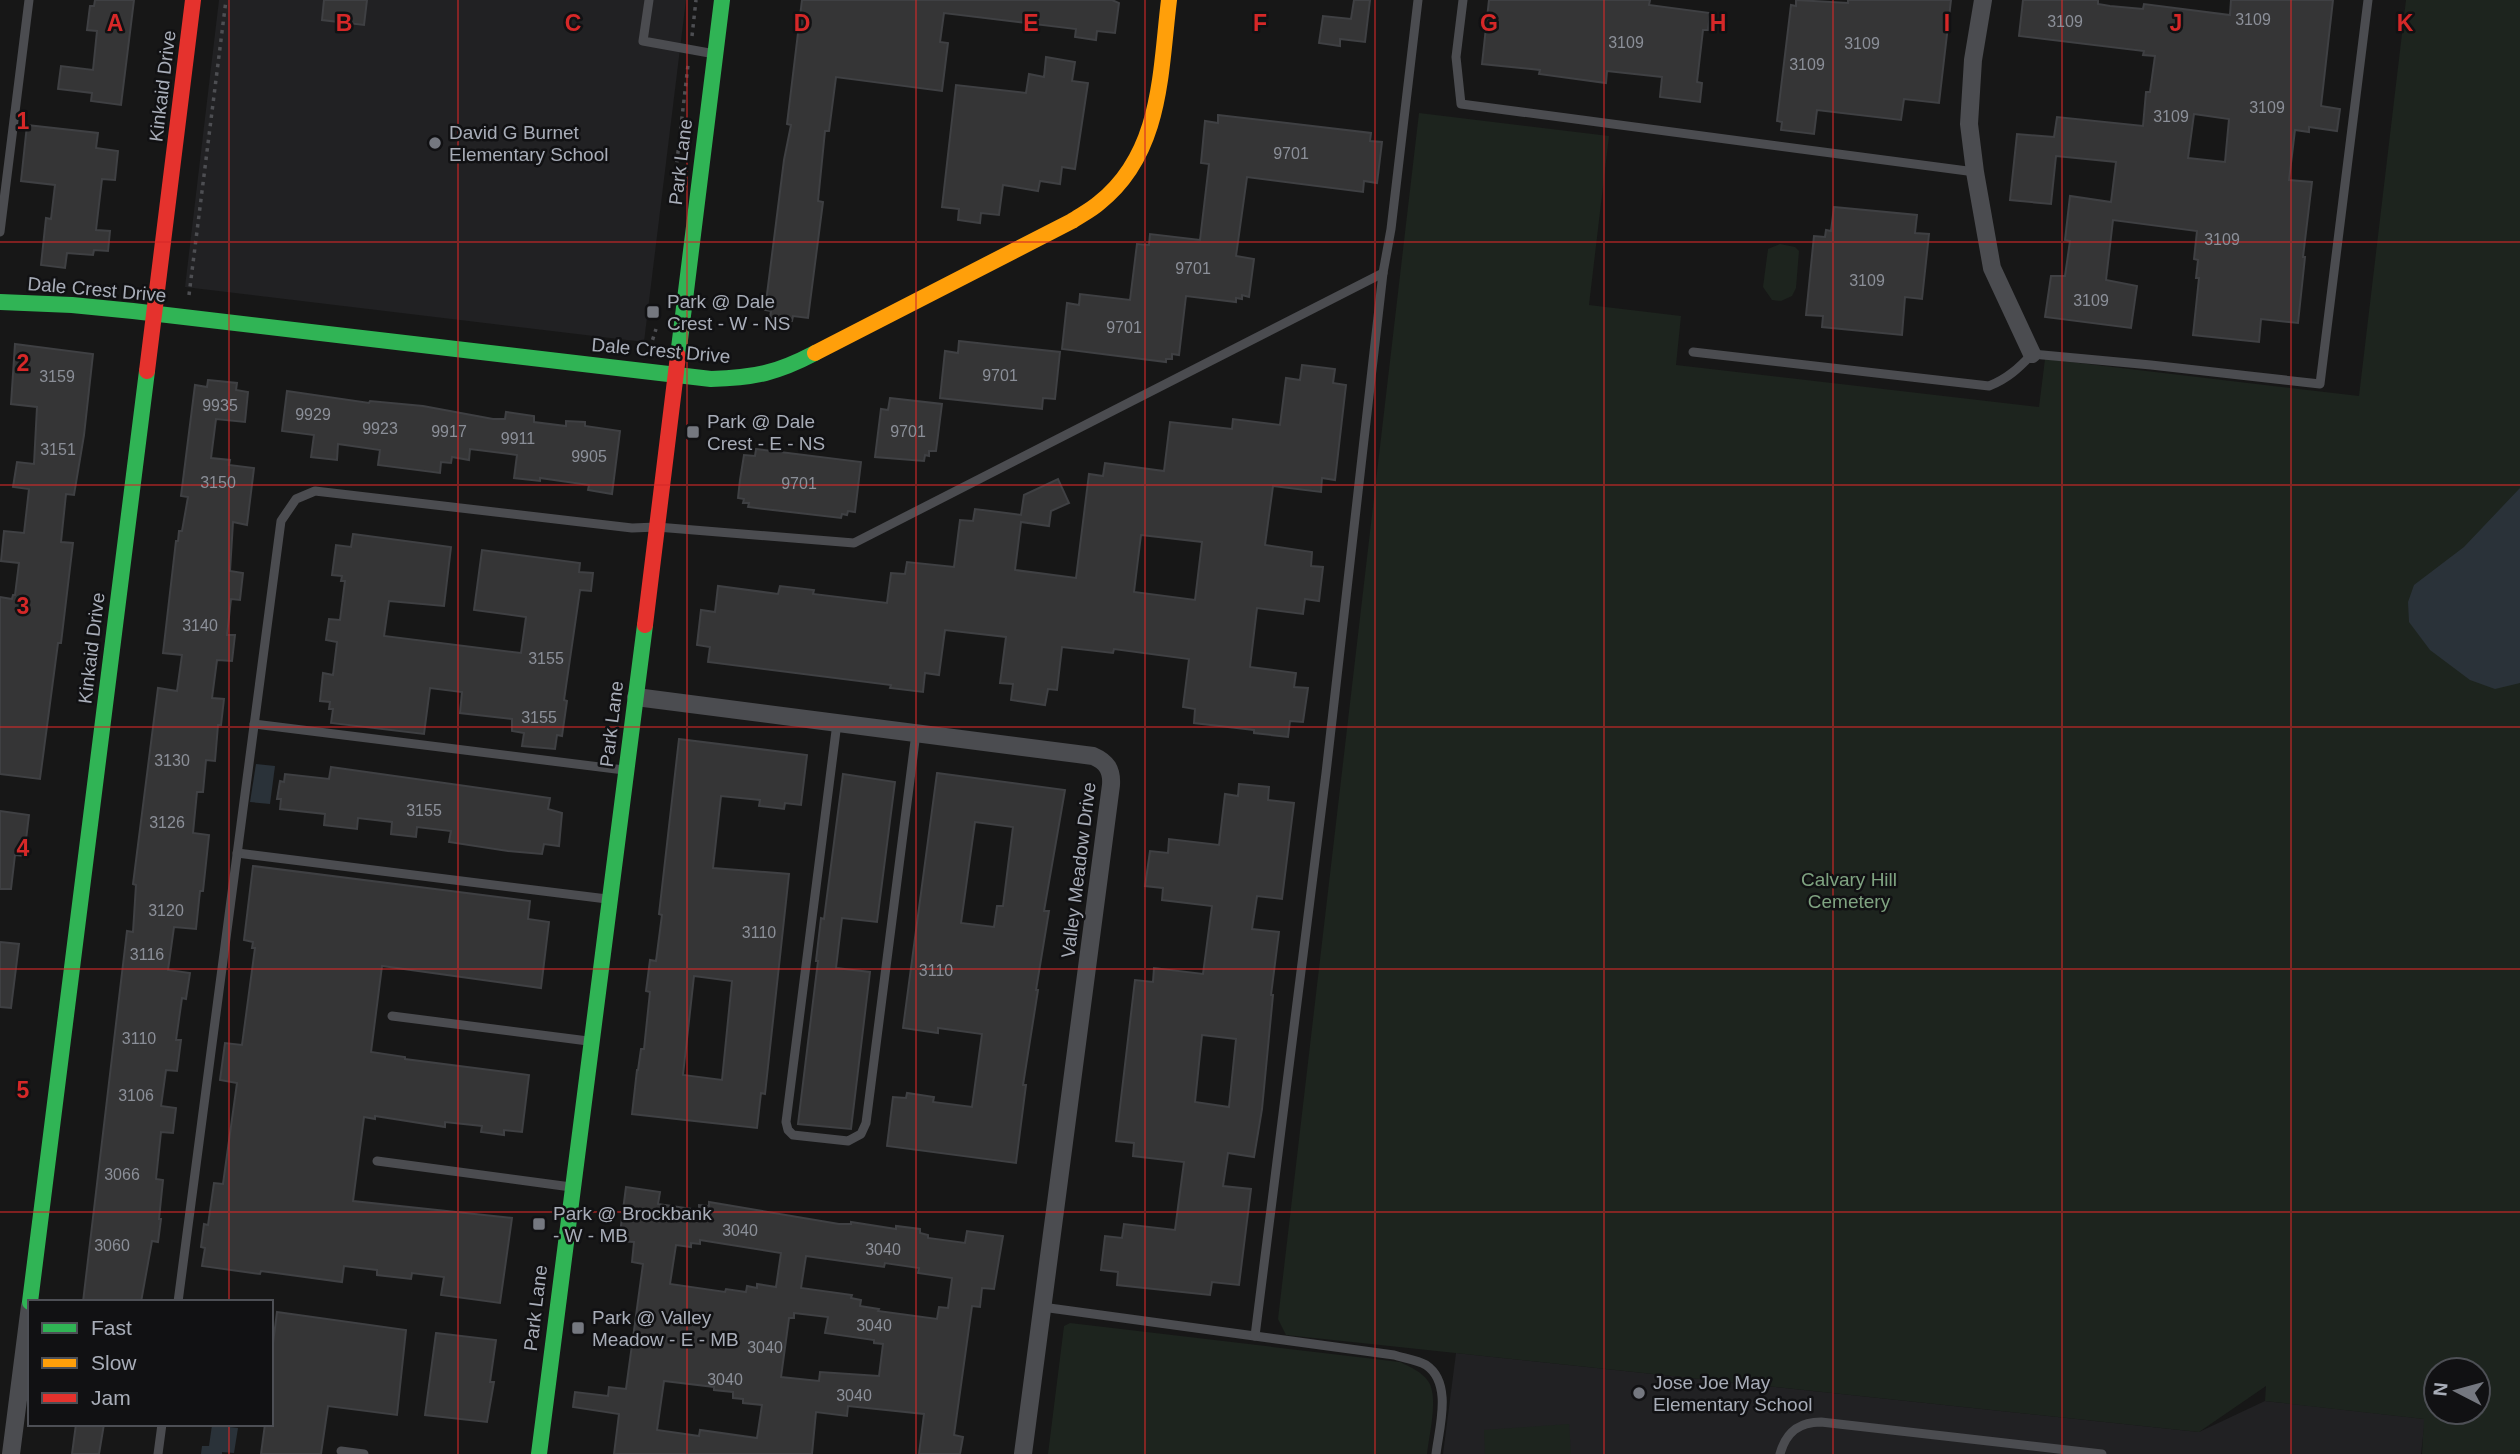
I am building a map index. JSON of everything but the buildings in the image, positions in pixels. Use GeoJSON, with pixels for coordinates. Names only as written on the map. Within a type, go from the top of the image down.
{"type":"FeatureCollection","features":[{"type":"Feature","properties":{"kind":"street","name":"Kinkaid Drive"},"geometry":{"type":"LineString","coordinates":[[31,1300],[193,0]]}},
{"type":"Feature","properties":{"kind":"street","name":"Park Lane"},"geometry":{"type":"LineString","coordinates":[[539,1454],[722,0]]}},
{"type":"Feature","properties":{"kind":"street","name":"Dale Crest Drive"},"geometry":{"type":"LineString","coordinates":[[0,302],[72,305],[711,379],[749,378],[792,365],[1021,248],[1099,203],[1131,169],[1149,133],[1157,99],[1169,0]]}},
{"type":"Feature","properties":{"kind":"street"},"geometry":{"type":"LineString","coordinates":[[1983,0],[1973,60],[1969,124],[1975,172],[1992,268],[2032,354]]}},
{"type":"Feature","properties":{"kind":"street","name":"Valley Meadow Drive"},"geometry":{"type":"LineString","coordinates":[[636,697],[1093,756],[1106,764],[1112,777],[1023,1454]]}},
{"type":"Feature","properties":{"kind":"street","name":"Kinkaid Drive"},"geometry":{"type":"LineString","coordinates":[[11,1454],[28,1320]]}},
{"type":"Feature","properties":{"kind":"lane"},"geometry":{"type":"LineString","coordinates":[[0,232],[29,0]]}},
{"type":"Feature","properties":{"kind":"lane"},"geometry":{"type":"LineString","coordinates":[[649,0],[643,41],[715,54]]}},
{"type":"Feature","properties":{"kind":"lane"},"geometry":{"type":"LineString","coordinates":[[1255,1336],[1326,773],[1383,273],[1391,229],[1418,0]]}},
{"type":"Feature","properties":{"kind":"lane"},"geometry":{"type":"LineString","coordinates":[[1463,0],[1456,57],[1461,104],[1975,172]]}},
{"type":"Feature","properties":{"kind":"lane"},"geometry":{"type":"LineString","coordinates":[[1693,352],[1989,386],[2001,382],[2032,354],[2320,384],[2368,0]]}},
{"type":"Feature","properties":{"kind":"lane"},"geometry":{"type":"LineString","coordinates":[[178,1300],[281,521],[296,499],[315,491],[632,528],[656,527],[854,543],[1383,273]]}},
{"type":"Feature","properties":{"kind":"lane"},"geometry":{"type":"LineString","coordinates":[[837,723],[786,1122],[793,1135],[848,1141],[861,1134],[866,1123],[916,733]]}},
{"type":"Feature","properties":{"kind":"lane"},"geometry":{"type":"LineString","coordinates":[[254,724],[626,770]]}},
{"type":"Feature","properties":{"kind":"lane"},"geometry":{"type":"LineString","coordinates":[[237,853],[609,899]]}},
{"type":"Feature","properties":{"kind":"lane"},"geometry":{"type":"LineString","coordinates":[[392,1016],[590,1042]]}},
{"type":"Feature","properties":{"kind":"lane"},"geometry":{"type":"LineString","coordinates":[[377,1161],[571,1187]]}},
{"type":"Feature","properties":{"kind":"lane"},"geometry":{"type":"LineString","coordinates":[[1042,1307],[1394,1355],[1425,1364],[1437,1376],[1442,1397],[1436,1454]]}},
{"type":"Feature","properties":{"kind":"lane"},"geometry":{"type":"LineString","coordinates":[[1780,1454],[1789,1433],[1809,1422],[1821,1422],[2102,1454]]}},
{"type":"Feature","properties":{"kind":"lane"},"geometry":{"type":"LineString","coordinates":[[158,1454],[162,1426]]}},
{"type":"Feature","properties":{"kind":"lane"},"geometry":{"type":"LineString","coordinates":[[341,1451],[364,1454]]}},
{"type":"Feature","properties":{"kind":"path"},"geometry":{"type":"LineString","coordinates":[[198,298],[189,296],[226,0]]}},
{"type":"Feature","properties":{"kind":"path"},"geometry":{"type":"LineString","coordinates":[[671,208],[696,0]]}},
{"type":"Feature","properties":{"kind":"path"},"geometry":{"type":"LineString","coordinates":[[640,352],[651,347],[657,328]]}},
{"type":"Feature","properties":{"kind":"shaded area","name":"David G Burnet Elementary School"},"geometry":{"type":"Polygon","coordinates":[[[219,0],[686,0],[644,342],[185,287],[219,0]]]}},
{"type":"Feature","properties":{"kind":"shaded area"},"geometry":{"type":"Polygon","coordinates":[[[2520,488],[2520,683],[2495,689],[2470,680],[2430,650],[2409,622],[2408,602],[2414,585],[2464,547],[2520,488]]]}},
{"type":"Feature","properties":{"kind":"shaded area"},"geometry":{"type":"Polygon","coordinates":[[[256,764],[275,766],[270,804],[250,802],[256,764]]]}},
{"type":"Feature","properties":{"kind":"shaded area","name":"Jose Joe May Elementary School"},"geometry":{"type":"Polygon","coordinates":[[[1456,1353],[2199,1432],[2265,1401],[2422,1419],[2422,1426],[2424,1426],[2421,1454],[1443,1454],[1456,1353]]]}},
{"type":"Feature","properties":{"kind":"shaded area"},"geometry":{"type":"Polygon","coordinates":[[[212,1426],[238,1428],[234,1453],[201,1454],[202,1446],[209,1446],[212,1426]]]}},
{"type":"Feature","properties":{"kind":"green space","name":"Calvary Hill Cemetery"},"geometry":{"type":"Polygon","coordinates":[[[2406,0],[2520,0],[2520,1454],[2422,1454],[2424,1426],[2492,1426],[2492,1356],[2422,1356],[2422,1419],[2265,1401],[2266,1386],[2199,1432],[1286,1335],[1278,1319],[1419,113],[1609,136],[1589,305],[1681,316],[1676,365],[2039,407],[2045,359],[2359,396],[2406,0]]]}},
{"type":"Feature","properties":{"kind":"green space"},"geometry":{"type":"Polygon","coordinates":[[[1780,244],[1795,247],[1799,251],[1796,288],[1792,296],[1781,301],[1772,300],[1763,287],[1768,249],[1780,244]]]}},
{"type":"Feature","properties":{"kind":"green space"},"geometry":{"type":"Polygon","coordinates":[[[1070,1323],[1400,1362],[1422,1375],[1431,1388],[1433,1406],[1427,1454],[1048,1454],[1064,1326],[1070,1323]]]}},
{"type":"Feature","properties":{"kind":"green space"},"geometry":{"type":"Polygon","coordinates":[[[1569,1424],[1571,1454],[1485,1454],[1484,1430],[1569,1424]]]}},
{"type":"Feature","properties":{"kind":"traffic: fast"},"geometry":{"type":"LineString","coordinates":[[678,356],[722,0]]}},
{"type":"Feature","properties":{"kind":"traffic: fast"},"geometry":{"type":"LineString","coordinates":[[0,302],[133,311],[711,379],[765,373],[815,353]]}},
{"type":"Feature","properties":{"kind":"traffic: fast"},"geometry":{"type":"LineString","coordinates":[[30,1300],[147,371]]}},
{"type":"Feature","properties":{"kind":"traffic: fast"},"geometry":{"type":"LineString","coordinates":[[539,1454],[645,625]]}},
{"type":"Feature","properties":{"kind":"traffic: slow"},"geometry":{"type":"LineString","coordinates":[[815,353],[1072,221],[1096,206],[1120,183],[1135,160],[1154,110],[1160,83],[1169,0]]}},
{"type":"Feature","properties":{"kind":"traffic: jam"},"geometry":{"type":"LineString","coordinates":[[147,371],[193,0]]}},
{"type":"Feature","properties":{"kind":"traffic: jam"},"geometry":{"type":"LineString","coordinates":[[645,625],[678,356]]}},
{"type":"Feature","properties":{"kind":"place","name":"David G Burnet Elementary School"},"geometry":{"type":"Point","coordinates":[435,143]}},
{"type":"Feature","properties":{"kind":"place","name":"Park @ Dale Crest - W - NS"},"geometry":{"type":"Point","coordinates":[653,312]}},
{"type":"Feature","properties":{"kind":"place","name":"Park @ Dale Crest - E - NS"},"geometry":{"type":"Point","coordinates":[693,432]}},
{"type":"Feature","properties":{"kind":"place","name":"Park @ Brockbank - W - MB"},"geometry":{"type":"Point","coordinates":[539,1224]}},
{"type":"Feature","properties":{"kind":"place","name":"Park @ Valley Meadow - E - MB"},"geometry":{"type":"Point","coordinates":[578,1328]}},
{"type":"Feature","properties":{"kind":"place","name":"Jose Joe May Elementary School"},"geometry":{"type":"Point","coordinates":[1639,1393]}}]}
